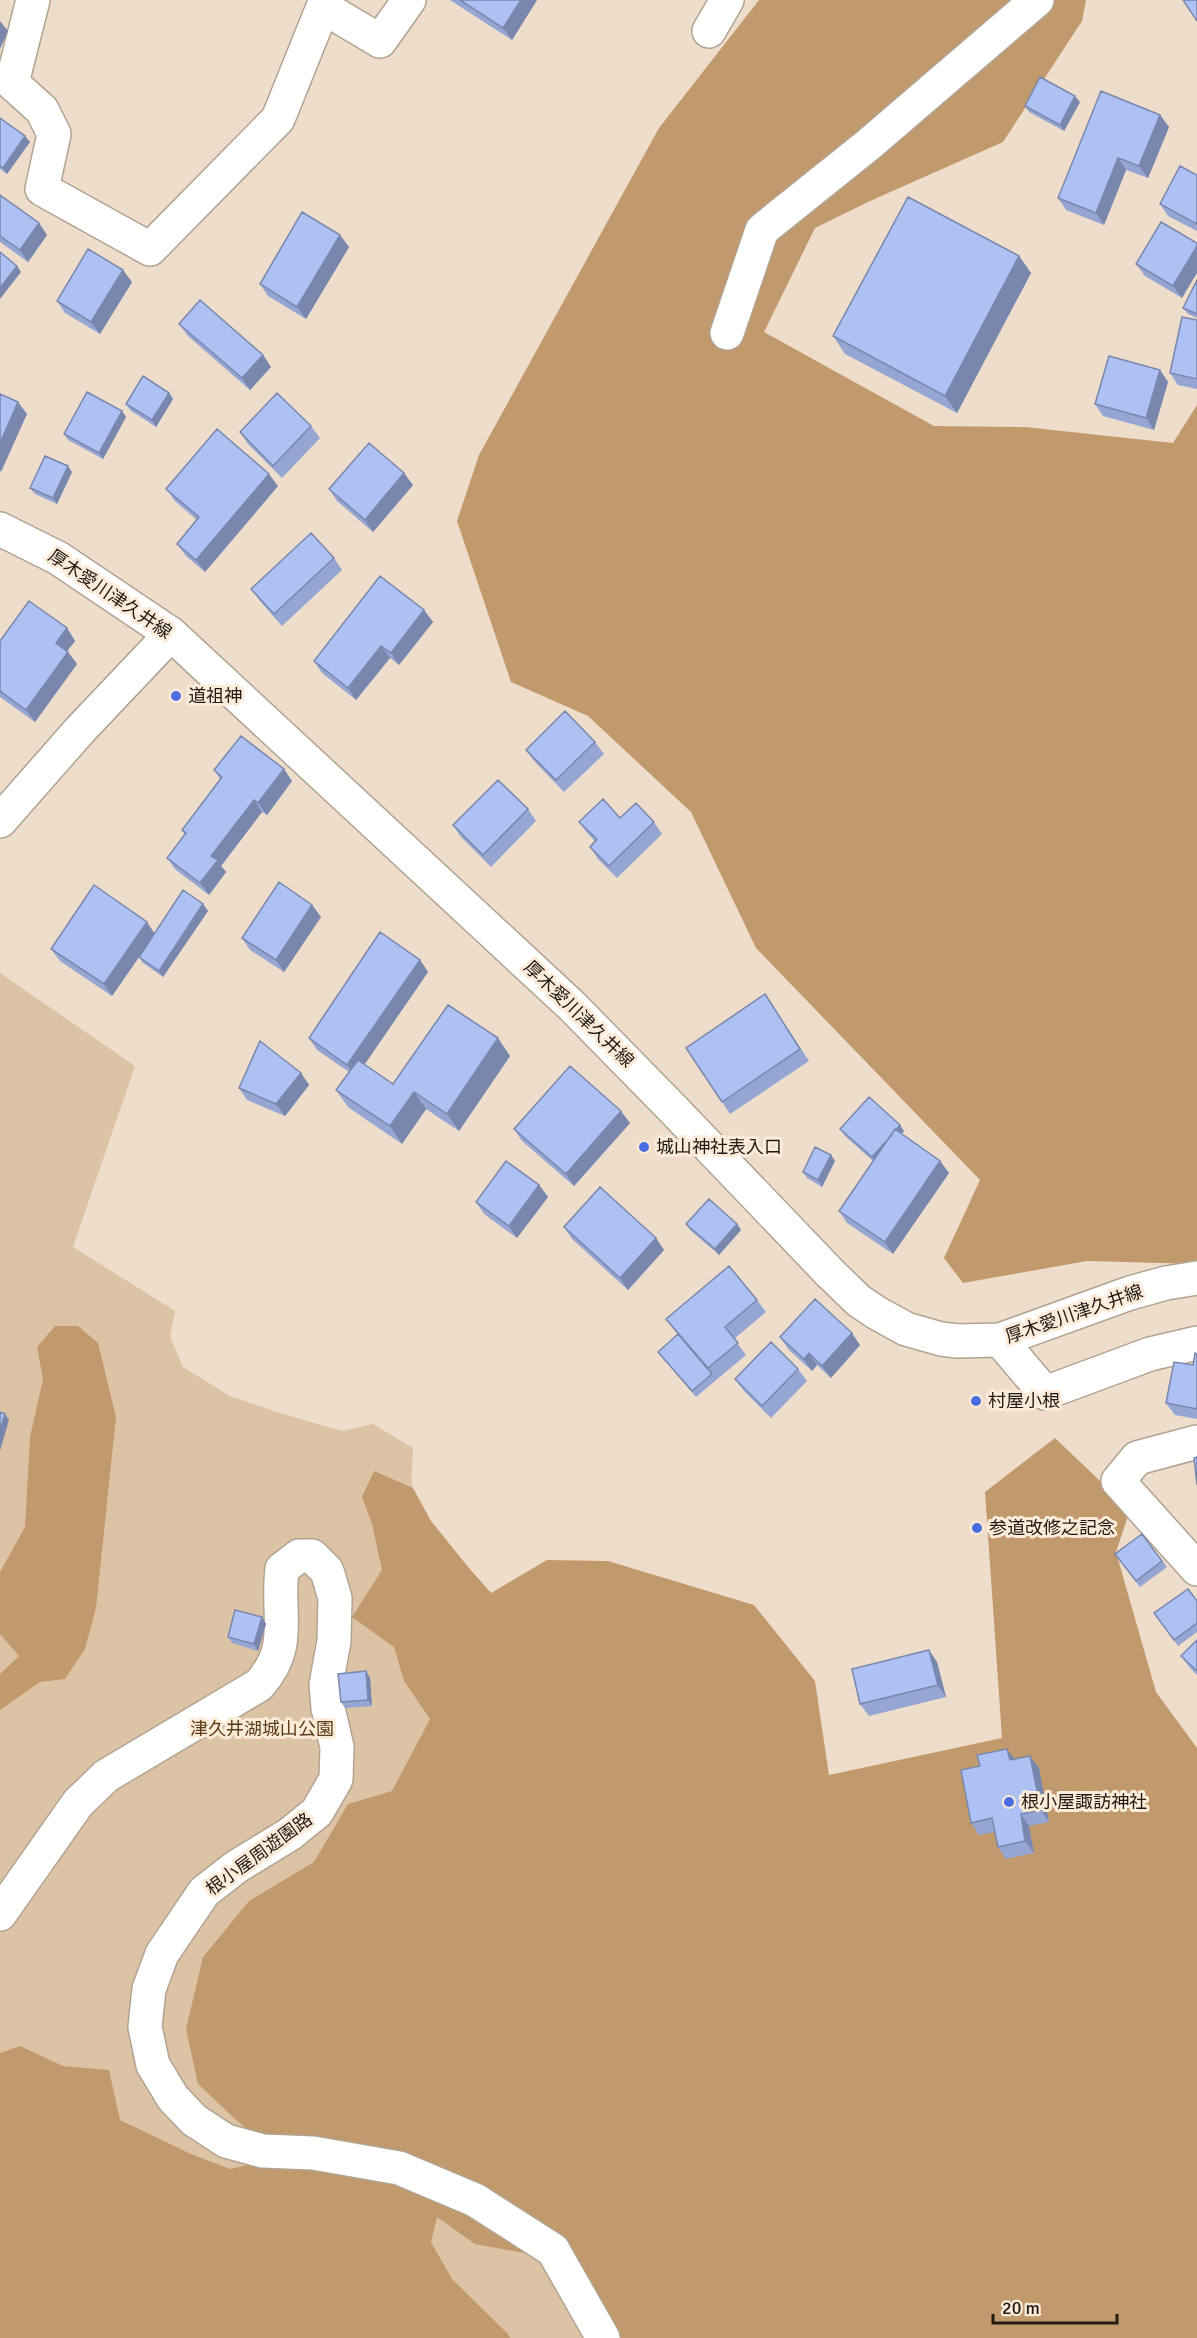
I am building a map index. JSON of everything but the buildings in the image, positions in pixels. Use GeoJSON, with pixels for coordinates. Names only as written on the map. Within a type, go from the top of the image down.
{"type":"FeatureCollection","features":[{"type":"Feature","properties":{"kind":"street"},"geometry":{"type":"LineString","coordinates":[[33,0],[12,83],[42,110],[54,134],[42,189],[150,249],[278,119],[323,8],[380,42],[409,0]]}},
{"type":"Feature","properties":{"kind":"street"},"geometry":{"type":"LineString","coordinates":[[709,31],[727,0]]}},
{"type":"Feature","properties":{"kind":"street"},"geometry":{"type":"LineString","coordinates":[[727,333],[762,230],[868,145],[1037,0]]}},
{"type":"Feature","properties":{"kind":"street","name":"厚木愛川津久井線"},"geometry":{"type":"LineString","coordinates":[[0,529],[58,558],[152,619],[171,634],[572,1006],[859,1301],[896,1324],[925,1335],[958,1341],[1000,1340],[1130,1293],[1166,1283],[1197,1278]]}},
{"type":"Feature","properties":{"kind":"street"},"geometry":{"type":"LineString","coordinates":[[0,821],[80,730],[171,634]]}},
{"type":"Feature","properties":{"kind":"street"},"geometry":{"type":"LineString","coordinates":[[1000,1340],[1045,1393],[1150,1354],[1197,1343]]}},
{"type":"Feature","properties":{"kind":"street"},"geometry":{"type":"LineString","coordinates":[[1197,1442],[1137,1458],[1118,1481],[1197,1569]]}},
{"type":"Feature","properties":{"kind":"street","name":"根小屋周遊園路"},"geometry":{"type":"LineString","coordinates":[[0,1914],[78,1803],[106,1776],[259,1685],[271,1671],[279,1651],[283,1625],[280,1590],[282,1569],[299,1556],[312,1556],[327,1570],[335,1598],[334,1641],[326,1685],[328,1708],[337,1747],[336,1779],[317,1812],[290,1834],[236,1867],[204,1892],[162,1954],[149,1989],[146,2027],[153,2065],[173,2098],[194,2120],[226,2141],[263,2151],[313,2153],[399,2168],[475,2200],[553,2250],[598,2331]]}},
{"type":"Feature","properties":{"kind":"green space","name":"津久井湖城山公園"},"geometry":{"type":"Polygon","coordinates":[[[0,973],[135,1066],[73,1247],[175,1311],[170,1337],[183,1367],[230,1396],[342,1431],[373,1424],[413,1448],[412,1485],[418,1502],[447,1544],[491,1593],[712,2338],[0,2338],[0,973]]]}},
{"type":"Feature","properties":{"kind":"shaded area"},"geometry":{"type":"Polygon","coordinates":[[[759,0],[1086,0],[1082,21],[1003,142],[815,228],[764,332],[934,426],[1025,427],[1173,443],[1197,405],[1197,1264],[1087,1261],[963,1283],[944,1258],[980,1180],[756,948],[691,812],[588,716],[511,682],[457,521],[479,455],[659,128],[759,0]]]}},
{"type":"Feature","properties":{"kind":"shaded area"},"geometry":{"type":"Polygon","coordinates":[[[55,1326],[78,1326],[98,1343],[116,1417],[96,1608],[85,1649],[65,1679],[40,1682],[0,1710],[0,1674],[19,1656],[0,1634],[0,1572],[25,1527],[30,1437],[43,1379],[37,1347],[55,1326]]]}},
{"type":"Feature","properties":{"kind":"shaded area"},"geometry":{"type":"Polygon","coordinates":[[[1055,1438],[1121,1501],[1127,1519],[1116,1552],[1156,1692],[1197,1748],[1197,2338],[617,2338],[560,2240],[524,2253],[475,2244],[437,2217],[431,2242],[452,2279],[510,2338],[0,2338],[0,2053],[20,2046],[63,2066],[109,2070],[120,2120],[191,2154],[230,2169],[280,2158],[198,2084],[186,2029],[203,1957],[249,1901],[314,1862],[348,1804],[392,1791],[430,1719],[404,1681],[394,1647],[352,1617],[382,1570],[372,1524],[362,1497],[374,1471],[413,1488],[431,1521],[491,1593],[547,1560],[608,1561],[754,1605],[815,1681],[829,1775],[1002,1738],[985,1492],[1055,1438]]]}},
{"type":"Feature","properties":{"kind":"place","name":"道祖神"},"geometry":{"type":"Point","coordinates":[176,696]}},
{"type":"Feature","properties":{"kind":"place","name":"城山神社表入口"},"geometry":{"type":"Point","coordinates":[644,1147]}},
{"type":"Feature","properties":{"kind":"place","name":"村屋小根"},"geometry":{"type":"Point","coordinates":[976,1401]}},
{"type":"Feature","properties":{"kind":"place","name":"参道改修之記念"},"geometry":{"type":"Point","coordinates":[977,1528]}},
{"type":"Feature","properties":{"kind":"place","name":"根小屋諏訪神社"},"geometry":{"type":"Point","coordinates":[1009,1802]}}]}
